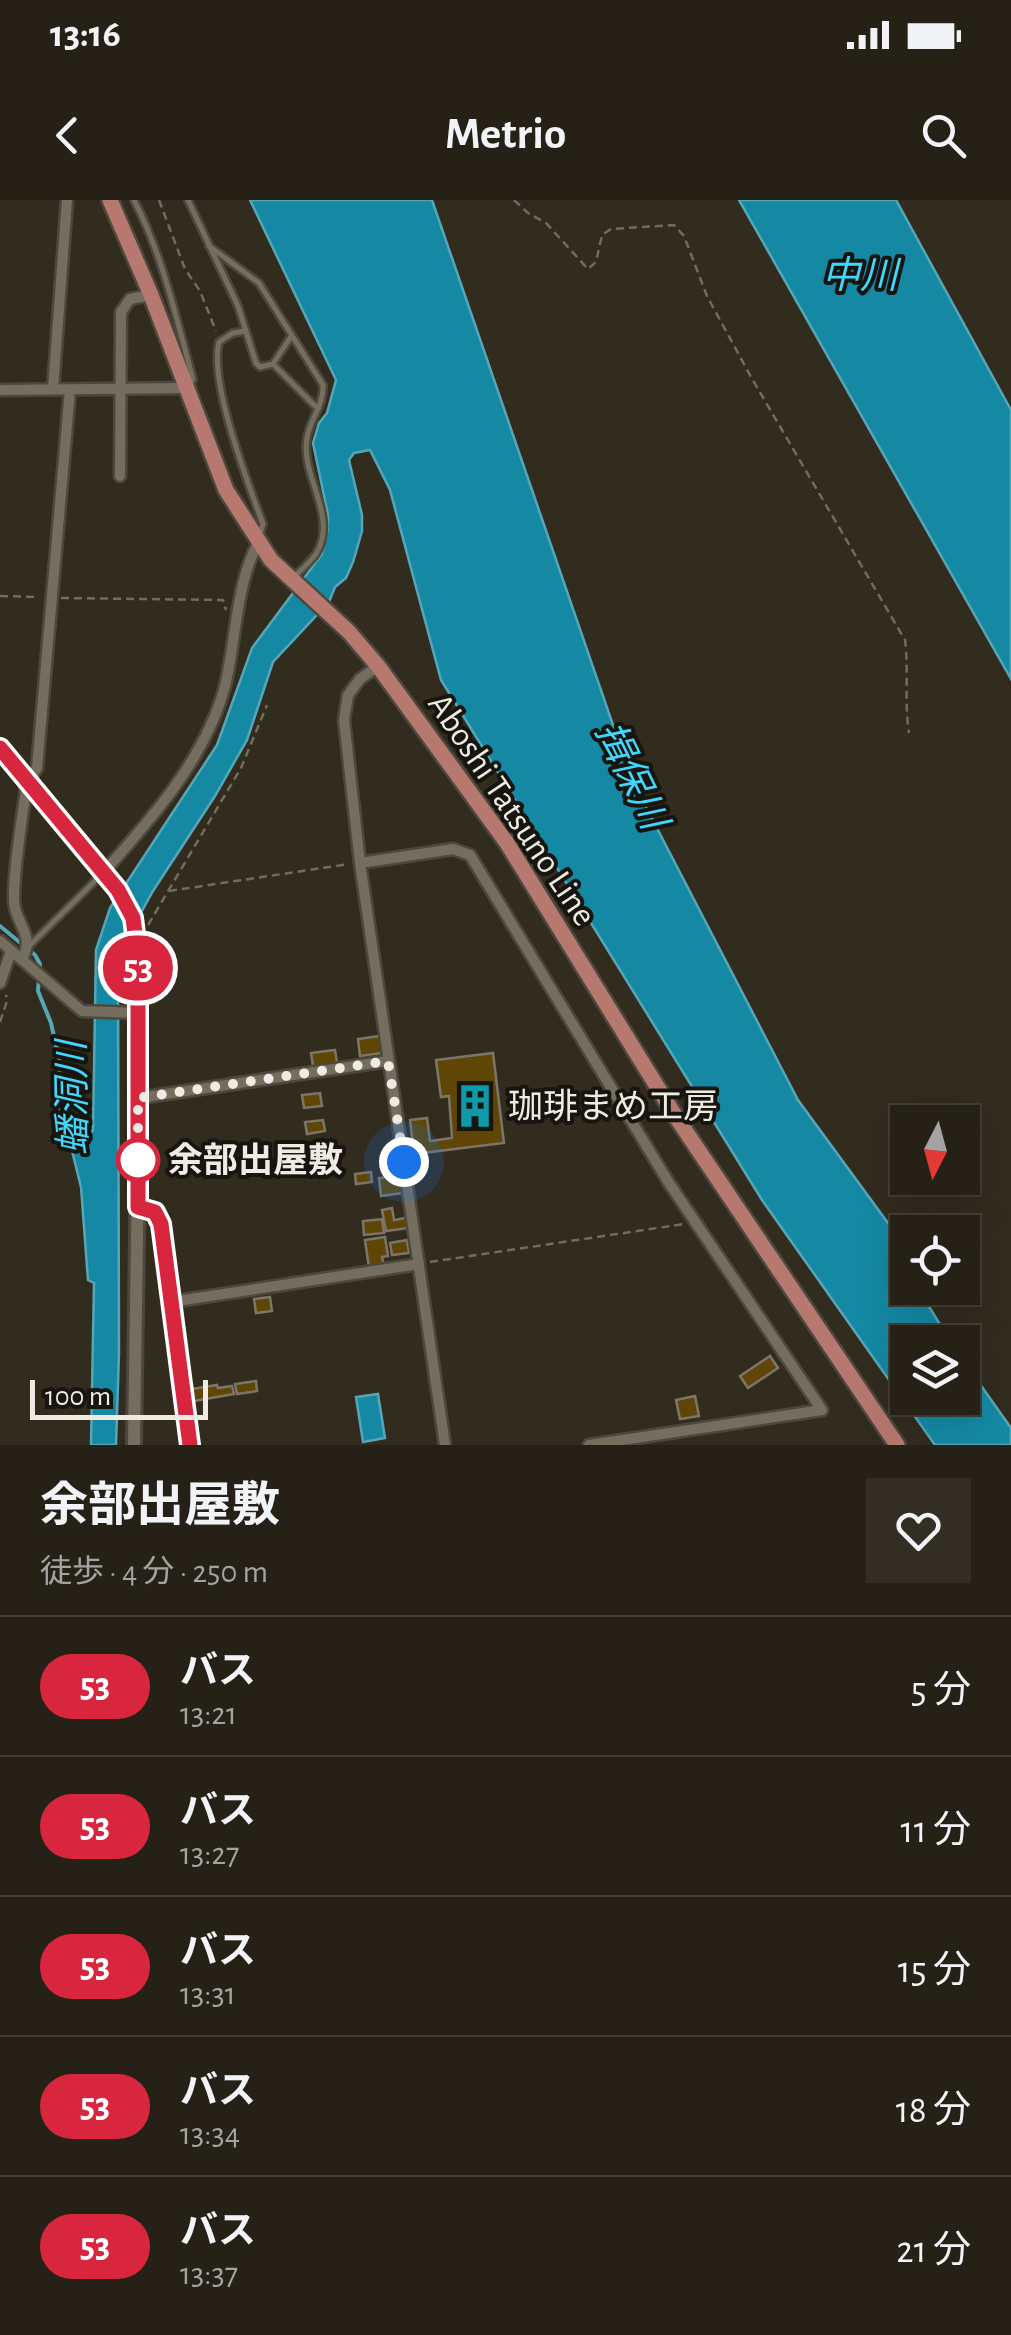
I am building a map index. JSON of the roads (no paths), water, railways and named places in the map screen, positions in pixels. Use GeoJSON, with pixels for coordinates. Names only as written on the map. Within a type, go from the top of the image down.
{"type":"FeatureCollection","features":[{"type":"Feature","properties":{"kind":"main road","name":"Aboshi Tatsuno Line"},"geometry":{"type":"LineString","coordinates":[[110,200],[151,294],[226,490],[258,543],[378,666],[507,844],[674,1114],[896,1445]]}},
{"type":"Feature","properties":{"kind":"street"},"geometry":{"type":"LineString","coordinates":[[52,389],[66,200]]}},
{"type":"Feature","properties":{"kind":"street"},"geometry":{"type":"LineString","coordinates":[[120,476],[121,312],[130,300],[151,294]]}},
{"type":"Feature","properties":{"kind":"street"},"geometry":{"type":"LineString","coordinates":[[0,390],[188,388]]}},
{"type":"Feature","properties":{"kind":"street"},"geometry":{"type":"LineString","coordinates":[[22,959],[28,948],[26,932],[14,905],[27,782],[37,768],[70,390]]}},
{"type":"Feature","properties":{"kind":"street"},"geometry":{"type":"LineString","coordinates":[[103,872],[148,822],[196,752],[218,707],[247,569],[258,543]]}},
{"type":"Feature","properties":{"kind":"street"},"geometry":{"type":"LineString","coordinates":[[378,666],[360,679],[348,695],[344,720],[360,863],[445,1445]]}},
{"type":"Feature","properties":{"kind":"street"},"geometry":{"type":"LineString","coordinates":[[0,748],[118,890],[133,918],[138,944],[134,1445]]}},
{"type":"Feature","properties":{"kind":"street"},"geometry":{"type":"LineString","coordinates":[[360,863],[453,849],[470,855],[696,1222],[822,1410],[589,1445]]}},
{"type":"Feature","properties":{"kind":"street"},"geometry":{"type":"LineString","coordinates":[[0,941],[82,1011],[138,1012]]}},
{"type":"Feature","properties":{"kind":"street"},"geometry":{"type":"LineString","coordinates":[[0,984],[12,951]]}},
{"type":"Feature","properties":{"kind":"street"},"geometry":{"type":"LineString","coordinates":[[138,1098],[388,1061]]}},
{"type":"Feature","properties":{"kind":"street"},"geometry":{"type":"LineString","coordinates":[[138,1207],[151,1210],[158,1217],[190,1445]]}},
{"type":"Feature","properties":{"kind":"street"},"geometry":{"type":"LineString","coordinates":[[172,1302],[418,1264]]}},
{"type":"Feature","properties":{"kind":"lane"},"geometry":{"type":"LineString","coordinates":[[134,200],[156,250],[179,320],[194,379],[188,388]]}},
{"type":"Feature","properties":{"kind":"lane"},"geometry":{"type":"LineString","coordinates":[[188,200],[246,331],[256,364],[274,364],[290,338]]}},
{"type":"Feature","properties":{"kind":"lane"},"geometry":{"type":"LineString","coordinates":[[209,246],[259,282],[322,385],[323,396],[307,437],[306,456],[322,512],[320,540],[316,553],[292,580]]}},
{"type":"Feature","properties":{"kind":"lane"},"geometry":{"type":"LineString","coordinates":[[246,331],[233,333],[220,342],[218,357],[231,435],[263,524],[258,543]]}},
{"type":"Feature","properties":{"kind":"lane"},"geometry":{"type":"LineString","coordinates":[[274,364],[318,409]]}},
{"type":"Feature","properties":{"kind":"lane"},"geometry":{"type":"LineString","coordinates":[[28,948],[103,872]]}},
{"type":"Feature","properties":{"kind":"water"},"geometry":{"type":"Polygon","coordinates":[[[250,200],[432,200],[632,780],[798,1100],[890,1226],[890,1305],[928,1305],[940,1325],[890,1325],[890,1381],[762,1200],[441,680],[390,490],[370,450],[354,453],[349,460],[362,531],[346,578],[273,662],[247,740],[122,947],[118,964],[116,1445],[91,1445],[94,1283],[88,1280],[81,1187],[72,1151],[93,1130],[96,950],[110,908],[217,745],[252,648],[322,554],[328,515],[313,443],[336,380],[250,200]]]}},
{"type":"Feature","properties":{"kind":"water","name":"中川"},"geometry":{"type":"Polygon","coordinates":[[[739,200],[896,200],[1011,410],[1011,679],[739,200]]]}},
{"type":"Feature","properties":{"kind":"water"},"geometry":{"type":"Polygon","coordinates":[[[980,1384],[1011,1428],[1011,1445],[935,1445],[914,1415],[980,1415],[980,1384]]]}},
{"type":"Feature","properties":{"kind":"water"},"geometry":{"type":"Polygon","coordinates":[[[378,1394],[385,1438],[363,1442],[356,1397],[378,1394]]]}},
{"type":"Feature","properties":{"kind":"waterway","name":"蟠洞川"},"geometry":{"type":"LineString","coordinates":[[0,926],[35,955],[40,964],[38,991],[51,1023],[60,1063],[57,1123],[79,1145]]}},
{"type":"Feature","properties":{"kind":"place","name":"珈琲まめ工房"},"geometry":{"type":"Point","coordinates":[475,1106]}},
{"type":"Feature","properties":{"kind":"place","name":"余部出屋敷"},"geometry":{"type":"Point","coordinates":[138,1160]}},
{"type":"Feature","properties":{"kind":"water label","name":"揖保川"},"geometry":{"type":"Point","coordinates":[632,775]}}]}
